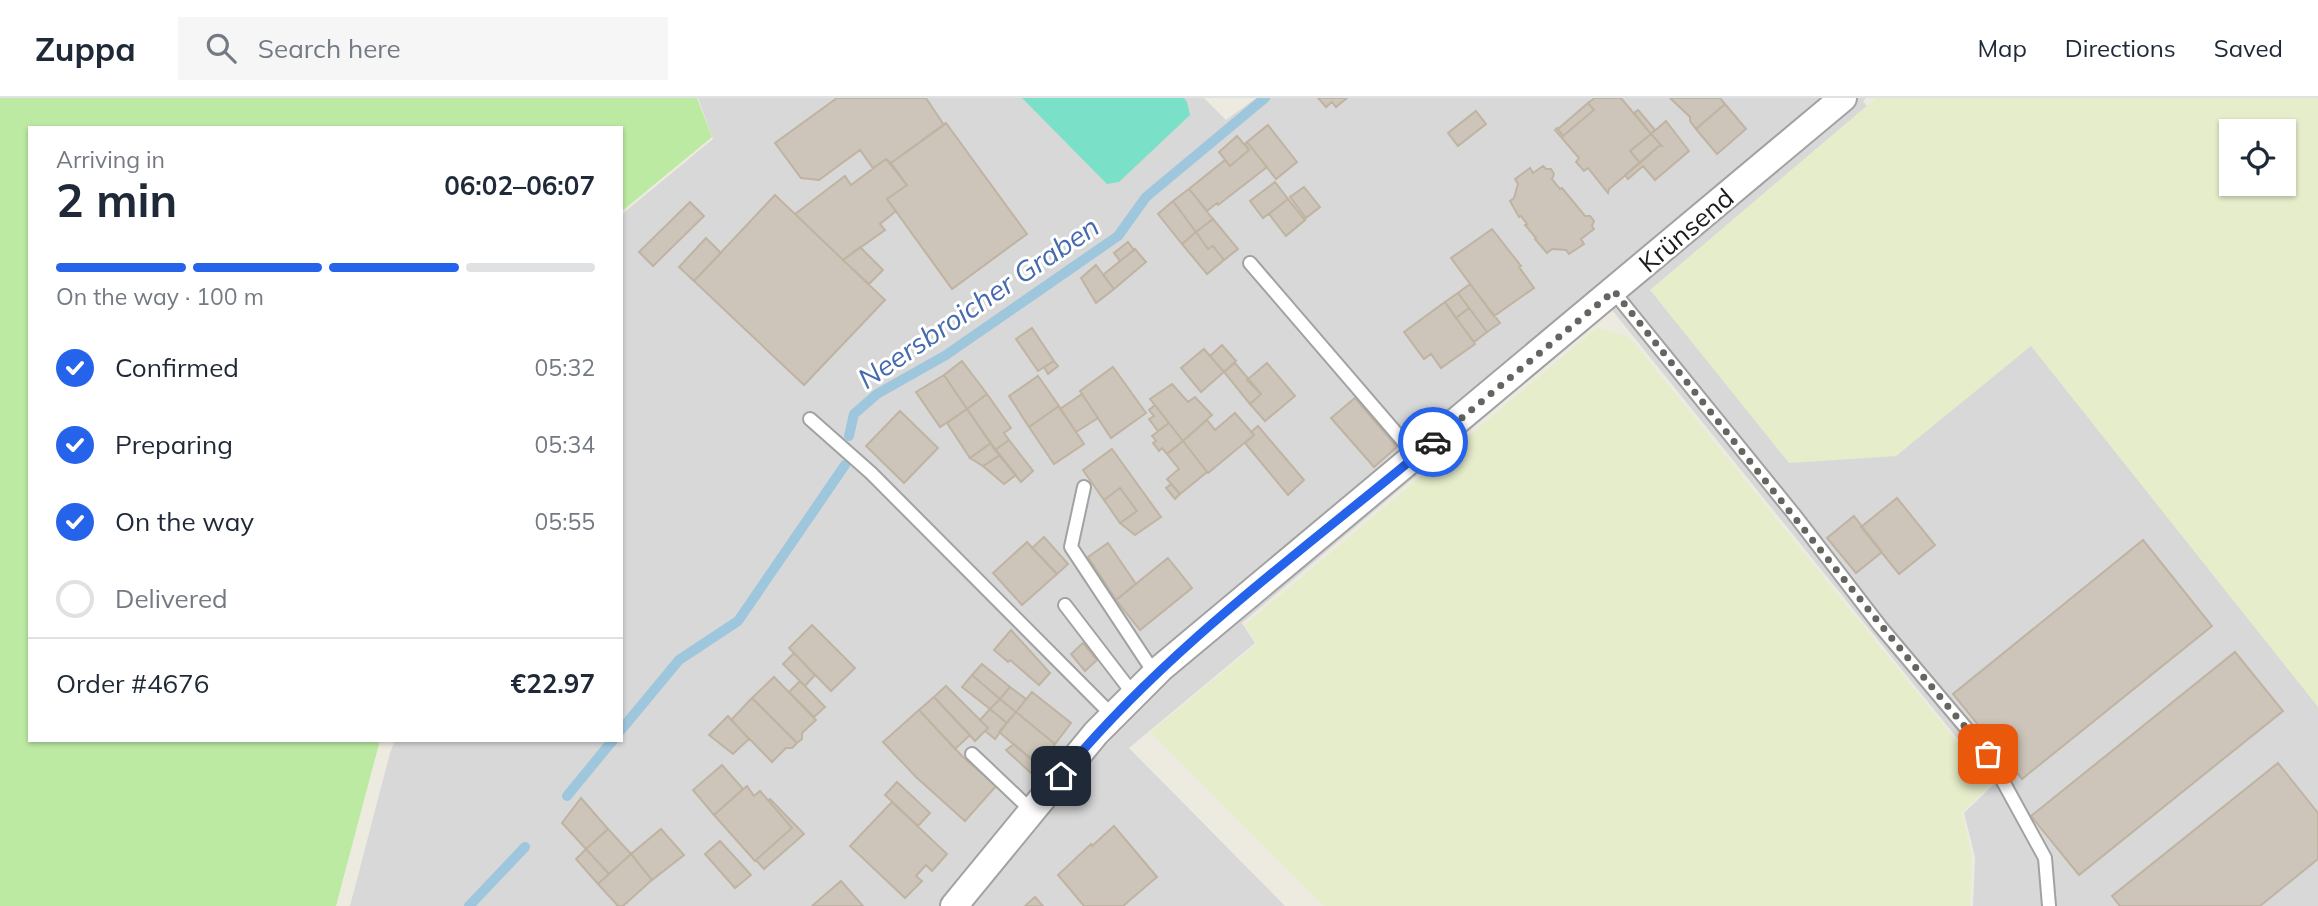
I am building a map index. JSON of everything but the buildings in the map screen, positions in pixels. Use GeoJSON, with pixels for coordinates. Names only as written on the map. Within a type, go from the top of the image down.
{"type":"FeatureCollection","features":[{"type":"Feature","properties":{"kind":"street","name":"Krünsend"},"geometry":{"type":"LineString","coordinates":[[954,906],[1105,724],[1155,674],[1843,98]]}},
{"type":"Feature","properties":{"kind":"lane"},"geometry":{"type":"LineString","coordinates":[[1250,263],[1416,456]]}},
{"type":"Feature","properties":{"kind":"lane"},"geometry":{"type":"LineString","coordinates":[[1614,291],[1793,513],[1880,626],[1988,754],[2045,858],[2049,906]]}},
{"type":"Feature","properties":{"kind":"lane"},"geometry":{"type":"LineString","coordinates":[[810,419],[871,472],[1105,724]]}},
{"type":"Feature","properties":{"kind":"lane"},"geometry":{"type":"LineString","coordinates":[[1084,487],[1071,547],[1155,674]]}},
{"type":"Feature","properties":{"kind":"lane"},"geometry":{"type":"LineString","coordinates":[[1065,605],[1134,695]]}},
{"type":"Feature","properties":{"kind":"lane"},"geometry":{"type":"LineString","coordinates":[[972,754],[1032,811]]}},
{"type":"Feature","properties":{"kind":"shaded area"},"geometry":{"type":"Polygon","coordinates":[[[698,98],[1204,98],[1226,120],[1256,98],[1866,98],[1863,101],[2318,699],[2318,906],[1973,906],[1975,857],[1964,813],[1994,784],[1612,310],[1242,623],[1255,643],[1129,748],[1285,906],[350,906],[394,742],[623,742],[623,213],[713,139],[698,98]]]}},
{"type":"Feature","properties":{"kind":"shaded area"},"geometry":{"type":"Polygon","coordinates":[[[1022,98],[1184,98],[1190,115],[1119,182],[1107,184],[1022,98]]]}},
{"type":"Feature","properties":{"kind":"green space"},"geometry":{"type":"Polygon","coordinates":[[[0,98],[697,98],[712,137],[623,210],[623,126],[28,126],[28,742],[379,742],[336,906],[0,906],[0,98]]]}},
{"type":"Feature","properties":{"kind":"green space"},"geometry":{"type":"Polygon","coordinates":[[[1876,98],[2318,98],[2318,707],[2031,346],[1896,456],[1789,463],[1650,290],[1876,98]]]}},
{"type":"Feature","properties":{"kind":"green space"},"geometry":{"type":"Polygon","coordinates":[[[1597,328],[1629,337],[1991,784],[1962,813],[1972,857],[1970,906],[1324,906],[1151,732],[1257,644],[1245,625],[1597,328]]]}},
{"type":"Feature","properties":{"kind":"waterway","name":"Neersbroicher Graben"},"geometry":{"type":"LineString","coordinates":[[849,436],[854,414],[877,394],[946,355],[1118,236],[1146,197],[1265,98]]}},
{"type":"Feature","properties":{"kind":"waterway","name":"Neersbroicher Graben"},"geometry":{"type":"LineString","coordinates":[[623,728],[679,660],[738,621],[845,465]]}},
{"type":"Feature","properties":{"kind":"waterway","name":"Neersbroicher Graben"},"geometry":{"type":"LineString","coordinates":[[567,796],[611,742]]}},
{"type":"Feature","properties":{"kind":"waterway","name":"Neersbroicher Graben"},"geometry":{"type":"LineString","coordinates":[[469,906],[525,847]]}},
{"type":"Feature","properties":{"kind":"way so far"},"geometry":{"type":"LineString","coordinates":[[1433,442],[1614,291],[1793,513],[1880,626],[1988,754]]}},
{"type":"Feature","properties":{"kind":"route"},"geometry":{"type":"LineString","coordinates":[[1061,776],[1096,733],[1184,647],[1433,442]]}}]}
